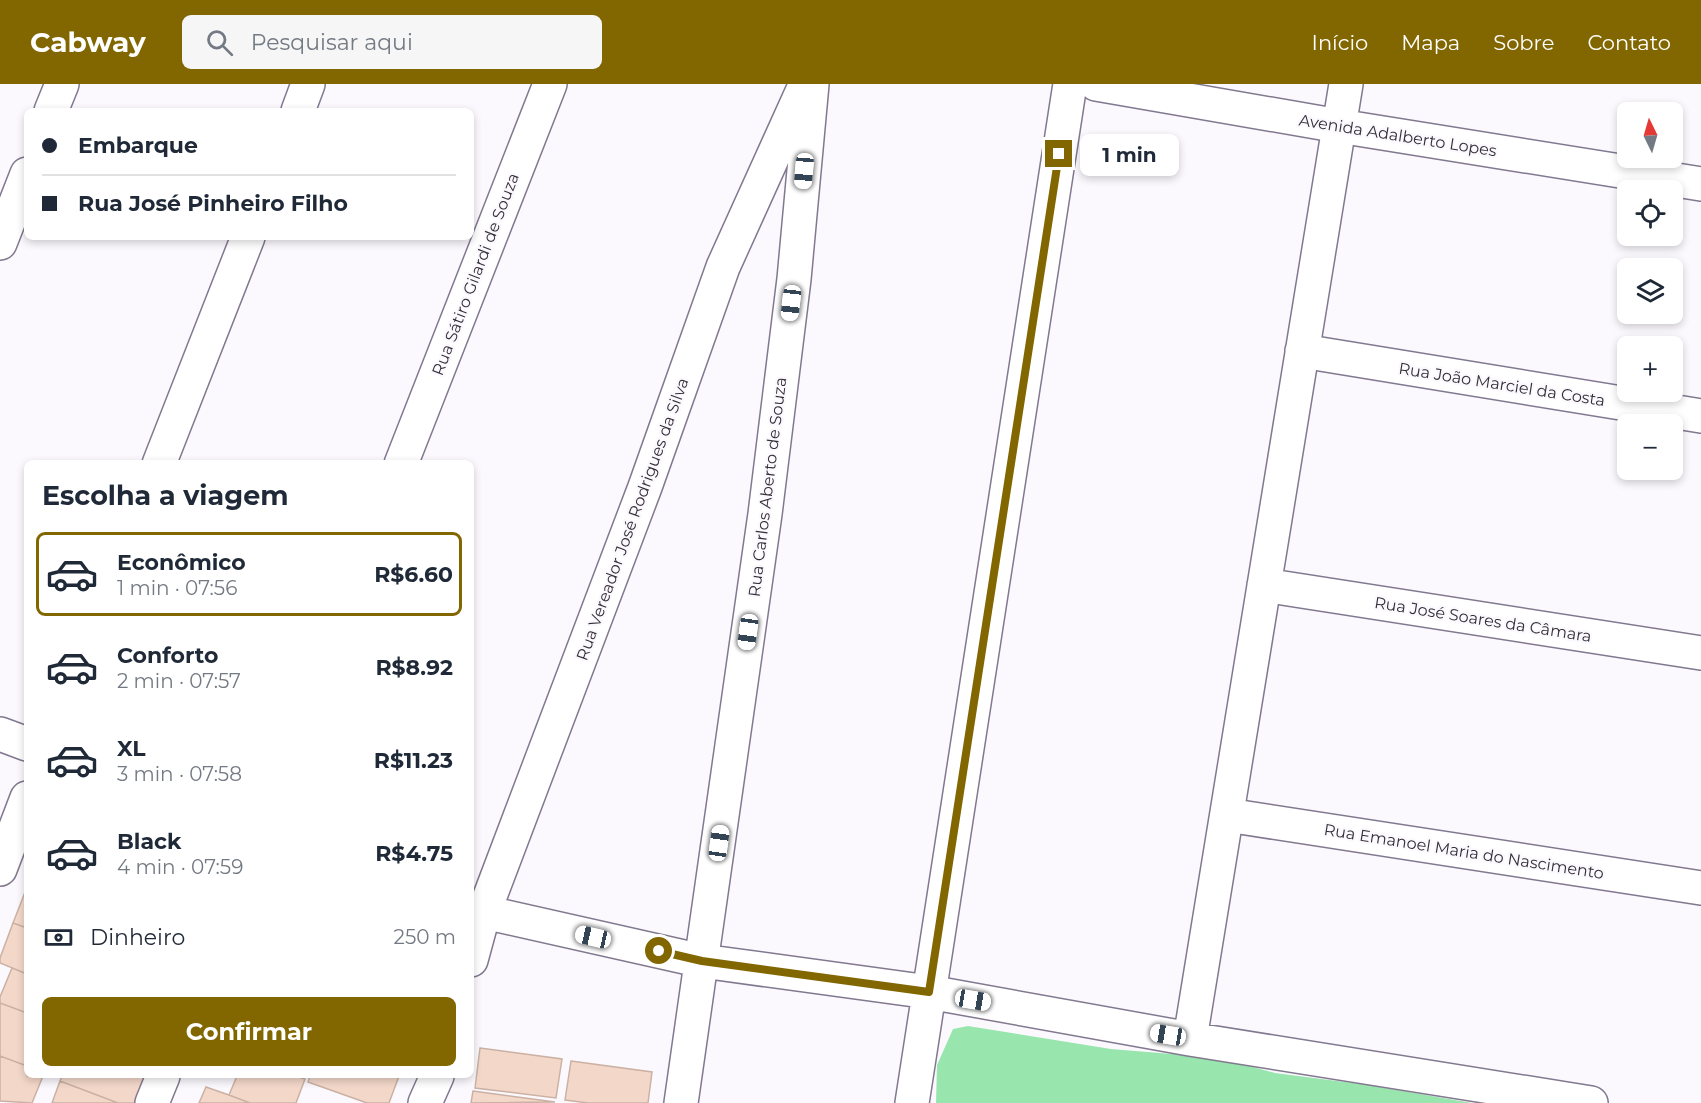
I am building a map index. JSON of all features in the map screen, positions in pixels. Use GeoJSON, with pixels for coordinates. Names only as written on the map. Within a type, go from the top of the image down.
{"type":"FeatureCollection","features":[{"type":"Feature","properties":{"kind":"street"},"geometry":{"type":"LineString","coordinates":[[52,108],[62,84]]}},
{"type":"Feature","properties":{"kind":"street"},"geometry":{"type":"LineString","coordinates":[[299,108],[308,84]]}},
{"type":"Feature","properties":{"kind":"street","name":"Rua Sátiro Gilardi de Souza"},"geometry":{"type":"LineString","coordinates":[[403,460],[550,84]]}},
{"type":"Feature","properties":{"kind":"street","name":"Rua Vereador José Rodrigues da Silva"},"geometry":{"type":"LineString","coordinates":[[474,939],[478,910],[645,487],[723,267],[806,84]]}},
{"type":"Feature","properties":{"kind":"street","name":"Rua Carlos Aberto de Souza"},"geometry":{"type":"LineString","coordinates":[[681,1103],[765,514],[790,314],[812,84]]}},
{"type":"Feature","properties":{"kind":"street"},"geometry":{"type":"LineString","coordinates":[[912,1103],[1070,84]]}},
{"type":"Feature","properties":{"kind":"street","name":"Avenida Adalberto Lopes"},"geometry":{"type":"LineString","coordinates":[[1096,84],[1339,126],[1701,184]]}},
{"type":"Feature","properties":{"kind":"street"},"geometry":{"type":"LineString","coordinates":[[1190,1039],[1346,84]]}},
{"type":"Feature","properties":{"kind":"street"},"geometry":{"type":"LineString","coordinates":[[0,243],[24,182]]}},
{"type":"Feature","properties":{"kind":"street"},"geometry":{"type":"LineString","coordinates":[[161,460],[247,240]]}},
{"type":"Feature","properties":{"kind":"street","name":"Rua João Marciel da Costa"},"geometry":{"type":"LineString","coordinates":[[1302,351],[1701,416]]}},
{"type":"Feature","properties":{"kind":"street","name":"Rua José Soares da Câmara"},"geometry":{"type":"LineString","coordinates":[[1264,585],[1701,653]]}},
{"type":"Feature","properties":{"kind":"street"},"geometry":{"type":"LineString","coordinates":[[0,734],[24,743]]}},
{"type":"Feature","properties":{"kind":"street"},"geometry":{"type":"LineString","coordinates":[[0,869],[24,806]]}},
{"type":"Feature","properties":{"kind":"street","name":"Rua Emanoel Maria do Nascimento"},"geometry":{"type":"LineString","coordinates":[[1227,815],[1701,888]]}},
{"type":"Feature","properties":{"kind":"street"},"geometry":{"type":"LineString","coordinates":[[478,910],[702,961],[929,992],[1190,1039],[1591,1103]]}},
{"type":"Feature","properties":{"kind":"street"},"geometry":{"type":"LineString","coordinates":[[152,1103],[162,1078]]}},
{"type":"Feature","properties":{"kind":"street"},"geometry":{"type":"LineString","coordinates":[[425,1103],[438,1078]]}},
{"type":"Feature","properties":{"kind":"street"},"geometry":{"type":"LineString","coordinates":[[437,1103],[439,1078]]}},
{"type":"Feature","properties":{"kind":"green space"},"geometry":{"type":"Polygon","coordinates":[[[968,1026],[1111,1049],[1221,1058],[1275,1073],[1368,1085],[1472,1103],[936,1103],[937,1065],[953,1029],[968,1026]]]}},
{"type":"Feature","properties":{"kind":"building"},"geometry":{"type":"Polygon","coordinates":[[[24,895],[24,927],[13,923],[24,895]]]}},
{"type":"Feature","properties":{"kind":"building"},"geometry":{"type":"Polygon","coordinates":[[[13,923],[24,927],[24,973],[0,963],[13,923]]]}},
{"type":"Feature","properties":{"kind":"building"},"geometry":{"type":"Polygon","coordinates":[[[12,968],[24,973],[24,1012],[0,1003],[0,997],[12,968]]]}},
{"type":"Feature","properties":{"kind":"building"},"geometry":{"type":"Polygon","coordinates":[[[0,1003],[24,1012],[24,1065],[0,1056],[0,1003]]]}},
{"type":"Feature","properties":{"kind":"building"},"geometry":{"type":"Polygon","coordinates":[[[480,1048],[562,1059],[556,1098],[475,1088],[480,1048]]]}},
{"type":"Feature","properties":{"kind":"building"},"geometry":{"type":"Polygon","coordinates":[[[0,1056],[24,1065],[24,1078],[42,1078],[32,1103],[0,1101],[0,1056]]]}},
{"type":"Feature","properties":{"kind":"building"},"geometry":{"type":"Polygon","coordinates":[[[571,1061],[652,1072],[648,1103],[588,1103],[565,1100],[571,1061]]]}},
{"type":"Feature","properties":{"kind":"building"},"geometry":{"type":"Polygon","coordinates":[[[61,1078],[147,1078],[137,1103],[118,1103],[60,1081],[61,1078]]]}},
{"type":"Feature","properties":{"kind":"building"},"geometry":{"type":"Polygon","coordinates":[[[236,1078],[305,1079],[296,1103],[250,1103],[229,1095],[236,1078]]]}},
{"type":"Feature","properties":{"kind":"building"},"geometry":{"type":"Polygon","coordinates":[[[309,1078],[398,1078],[389,1103],[367,1103],[308,1082],[309,1078]]]}},
{"type":"Feature","properties":{"kind":"building"},"geometry":{"type":"Polygon","coordinates":[[[60,1081],[118,1103],[52,1103],[60,1081]]]}},
{"type":"Feature","properties":{"kind":"building"},"geometry":{"type":"Polygon","coordinates":[[[206,1087],[229,1095],[250,1103],[199,1103],[206,1087]]]}},
{"type":"Feature","properties":{"kind":"building"},"geometry":{"type":"Polygon","coordinates":[[[473,1091],[555,1102],[471,1103],[473,1091]]]}},
{"type":"Feature","properties":{"kind":"route"},"geometry":{"type":"LineString","coordinates":[[659,951],[702,961],[929,992],[1059,154]]}}]}
